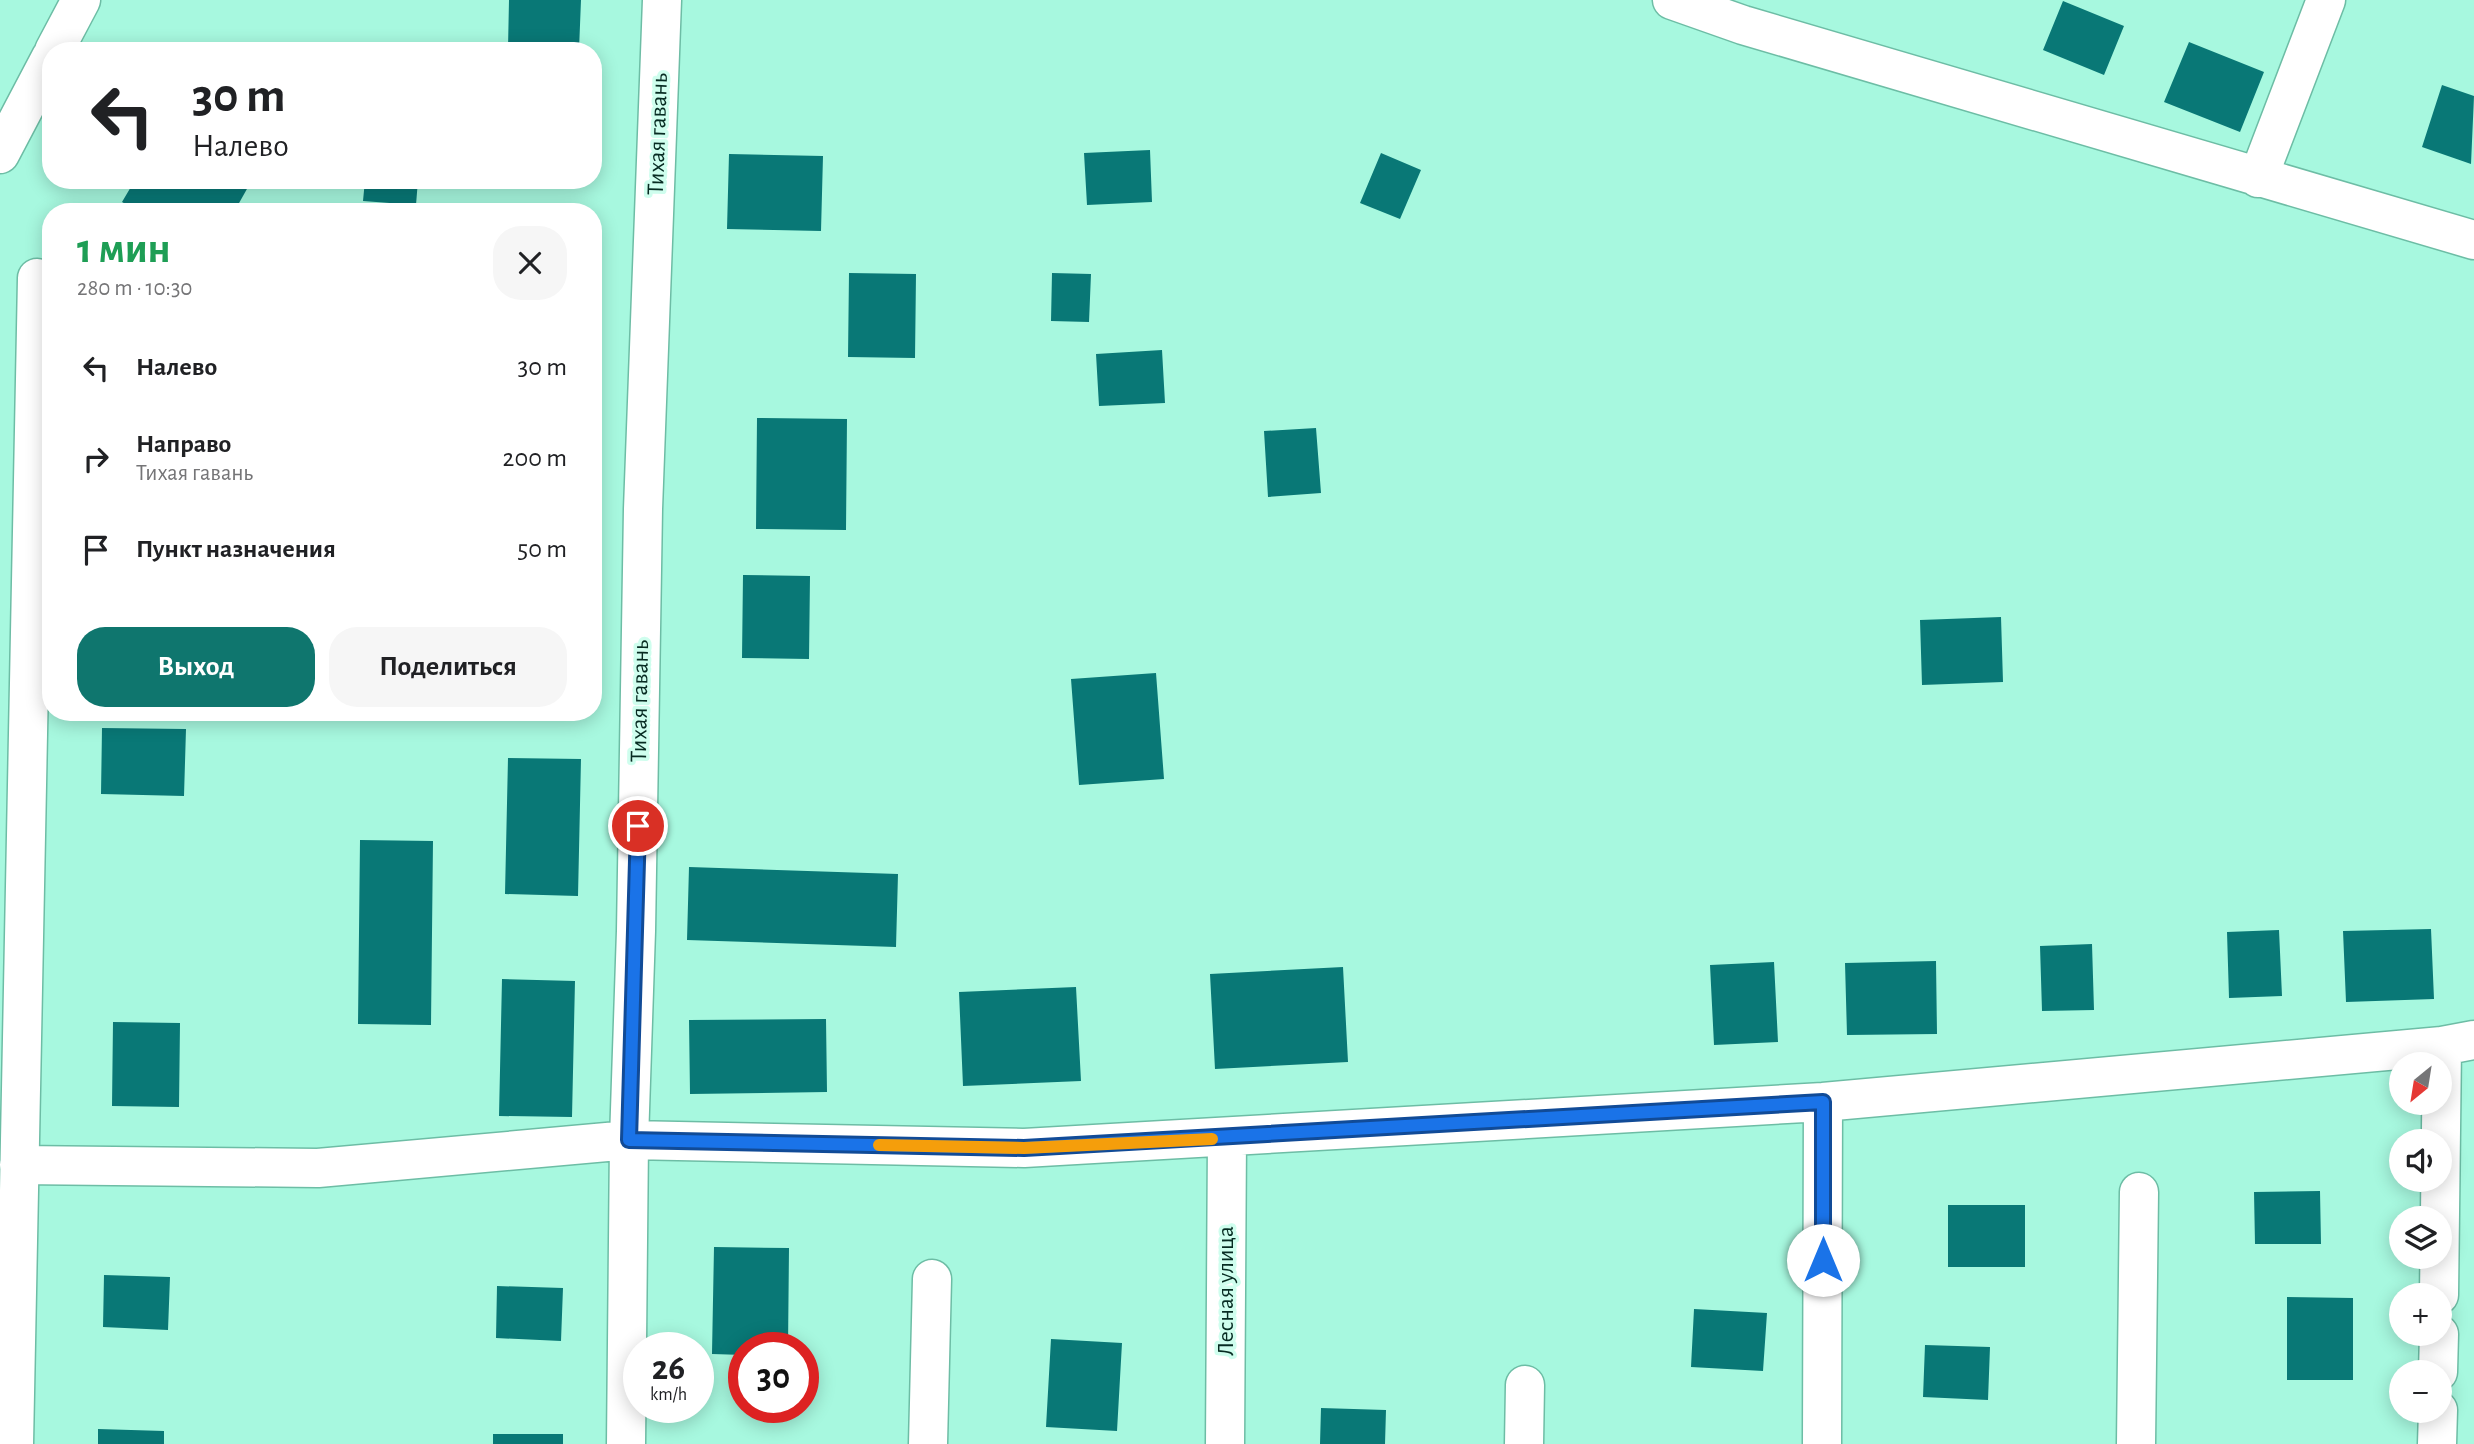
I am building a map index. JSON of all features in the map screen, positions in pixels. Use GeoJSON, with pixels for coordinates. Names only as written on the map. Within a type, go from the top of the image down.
{"type":"FeatureCollection","features":[{"type":"Feature","properties":{"kind":"street"},"geometry":{"type":"LineString","coordinates":[[59,42],[81,0]]}},
{"type":"Feature","properties":{"kind":"street","name":"Тихая гавань"},"geometry":{"type":"LineString","coordinates":[[626,1444],[629,1140],[637,918],[643,509],[662,0]]}},
{"type":"Feature","properties":{"kind":"street"},"geometry":{"type":"LineString","coordinates":[[1672,0],[1747,13],[2258,178],[2474,240]]}},
{"type":"Feature","properties":{"kind":"street"},"geometry":{"type":"LineString","coordinates":[[2258,178],[2326,0]]}},
{"type":"Feature","properties":{"kind":"street"},"geometry":{"type":"LineString","coordinates":[[0,154],[42,74]]}},
{"type":"Feature","properties":{"kind":"street"},"geometry":{"type":"LineString","coordinates":[[0,1441],[13,1444],[37,278]]}},
{"type":"Feature","properties":{"kind":"street"},"geometry":{"type":"LineString","coordinates":[[19,1165],[318,1168],[629,1140],[1024,1148],[1227,1138],[1823,1102],[2458,1043],[2441,1283]]}},
{"type":"Feature","properties":{"kind":"street"},"geometry":{"type":"LineString","coordinates":[[1822,1444],[1823,1102]]}},
{"type":"Feature","properties":{"kind":"street","name":"Лесная улица"},"geometry":{"type":"LineString","coordinates":[[1225,1444],[1227,1138]]}},
{"type":"Feature","properties":{"kind":"street"},"geometry":{"type":"LineString","coordinates":[[2136,1444],[2139,1192]]}},
{"type":"Feature","properties":{"kind":"street"},"geometry":{"type":"LineString","coordinates":[[928,1444],[932,1279]]}},
{"type":"Feature","properties":{"kind":"street"},"geometry":{"type":"LineString","coordinates":[[1524,1444],[1525,1385]]}},
{"type":"Feature","properties":{"kind":"street"},"geometry":{"type":"LineString","coordinates":[[2437,1444],[2438,1423]]}},
{"type":"Feature","properties":{"kind":"building"},"geometry":{"type":"Polygon","coordinates":[[[509,0],[581,0],[579,42],[508,42],[509,0]]]}},
{"type":"Feature","properties":{"kind":"building"},"geometry":{"type":"Polygon","coordinates":[[[2063,1],[2124,26],[2104,75],[2043,50],[2063,1]]]}},
{"type":"Feature","properties":{"kind":"building"},"geometry":{"type":"Polygon","coordinates":[[[2189,42],[2264,72],[2240,132],[2164,102],[2189,42]]]}},
{"type":"Feature","properties":{"kind":"building"},"geometry":{"type":"Polygon","coordinates":[[[2442,85],[2474,96],[2471,164],[2422,147],[2442,85]]]}},
{"type":"Feature","properties":{"kind":"building"},"geometry":{"type":"Polygon","coordinates":[[[1150,150],[1152,202],[1087,205],[1084,153],[1150,150]]]}},
{"type":"Feature","properties":{"kind":"building"},"geometry":{"type":"Polygon","coordinates":[[[1381,153],[1421,170],[1400,219],[1360,203],[1381,153]]]}},
{"type":"Feature","properties":{"kind":"building"},"geometry":{"type":"Polygon","coordinates":[[[729,154],[823,156],[821,231],[727,229],[729,154]]]}},
{"type":"Feature","properties":{"kind":"building"},"geometry":{"type":"Polygon","coordinates":[[[130,189],[247,189],[239,203],[122,202],[130,189]]]}},
{"type":"Feature","properties":{"kind":"building"},"geometry":{"type":"Polygon","coordinates":[[[364,189],[417,189],[416,203],[363,201],[364,189]]]}},
{"type":"Feature","properties":{"kind":"building"},"geometry":{"type":"Polygon","coordinates":[[[849,273],[916,274],[915,358],[848,357],[849,273]]]}},
{"type":"Feature","properties":{"kind":"building"},"geometry":{"type":"Polygon","coordinates":[[[1052,273],[1091,274],[1089,322],[1051,321],[1052,273]]]}},
{"type":"Feature","properties":{"kind":"building"},"geometry":{"type":"Polygon","coordinates":[[[1162,350],[1165,403],[1099,406],[1096,354],[1162,350]]]}},
{"type":"Feature","properties":{"kind":"building"},"geometry":{"type":"Polygon","coordinates":[[[757,418],[847,419],[846,530],[756,529],[757,418]]]}},
{"type":"Feature","properties":{"kind":"building"},"geometry":{"type":"Polygon","coordinates":[[[1316,428],[1321,493],[1268,497],[1264,431],[1316,428]]]}},
{"type":"Feature","properties":{"kind":"building"},"geometry":{"type":"Polygon","coordinates":[[[743,575],[810,576],[809,659],[742,658],[743,575]]]}},
{"type":"Feature","properties":{"kind":"building"},"geometry":{"type":"Polygon","coordinates":[[[2001,617],[2003,682],[1922,685],[1920,620],[2001,617]]]}},
{"type":"Feature","properties":{"kind":"building"},"geometry":{"type":"Polygon","coordinates":[[[1156,673],[1164,779],[1079,785],[1071,679],[1156,673]]]}},
{"type":"Feature","properties":{"kind":"building"},"geometry":{"type":"Polygon","coordinates":[[[102,728],[186,729],[184,796],[101,794],[102,728]]]}},
{"type":"Feature","properties":{"kind":"building"},"geometry":{"type":"Polygon","coordinates":[[[508,758],[581,759],[578,896],[505,894],[508,758]]]}},
{"type":"Feature","properties":{"kind":"building"},"geometry":{"type":"Polygon","coordinates":[[[360,840],[433,841],[431,1025],[358,1024],[360,840]]]}},
{"type":"Feature","properties":{"kind":"building"},"geometry":{"type":"Polygon","coordinates":[[[689,867],[898,874],[896,947],[687,940],[689,867]]]}},
{"type":"Feature","properties":{"kind":"building"},"geometry":{"type":"Polygon","coordinates":[[[2431,929],[2434,999],[2346,1002],[2343,931],[2431,929]]]}},
{"type":"Feature","properties":{"kind":"building"},"geometry":{"type":"Polygon","coordinates":[[[2279,930],[2282,996],[2229,998],[2227,932],[2279,930]]]}},
{"type":"Feature","properties":{"kind":"building"},"geometry":{"type":"Polygon","coordinates":[[[2092,944],[2094,1010],[2042,1011],[2040,946],[2092,944]]]}},
{"type":"Feature","properties":{"kind":"building"},"geometry":{"type":"Polygon","coordinates":[[[1936,961],[1937,1034],[1847,1035],[1845,963],[1936,961]]]}},
{"type":"Feature","properties":{"kind":"building"},"geometry":{"type":"Polygon","coordinates":[[[1774,962],[1778,1042],[1714,1045],[1710,965],[1774,962]]]}},
{"type":"Feature","properties":{"kind":"building"},"geometry":{"type":"Polygon","coordinates":[[[1343,967],[1348,1062],[1215,1069],[1210,974],[1343,967]]]}},
{"type":"Feature","properties":{"kind":"building"},"geometry":{"type":"Polygon","coordinates":[[[502,979],[575,981],[572,1117],[499,1116],[502,979]]]}},
{"type":"Feature","properties":{"kind":"building"},"geometry":{"type":"Polygon","coordinates":[[[1076,987],[1081,1081],[963,1086],[959,992],[1076,987]]]}},
{"type":"Feature","properties":{"kind":"building"},"geometry":{"type":"Polygon","coordinates":[[[826,1019],[827,1092],[690,1094],[689,1020],[826,1019]]]}},
{"type":"Feature","properties":{"kind":"building"},"geometry":{"type":"Polygon","coordinates":[[[113,1022],[180,1023],[179,1107],[112,1106],[113,1022]]]}},
{"type":"Feature","properties":{"kind":"building"},"geometry":{"type":"Polygon","coordinates":[[[2320,1191],[2321,1244],[2255,1244],[2254,1192],[2320,1191]]]}},
{"type":"Feature","properties":{"kind":"building"},"geometry":{"type":"Polygon","coordinates":[[[1948,1205],[2025,1205],[2025,1267],[1948,1267],[1948,1205]]]}},
{"type":"Feature","properties":{"kind":"building"},"geometry":{"type":"Polygon","coordinates":[[[714,1247],[789,1248],[788,1332],[728,1332],[728,1354],[714,1354],[714,1247]]]}},
{"type":"Feature","properties":{"kind":"building"},"geometry":{"type":"Polygon","coordinates":[[[104,1275],[170,1277],[168,1330],[103,1327],[104,1275]]]}},
{"type":"Feature","properties":{"kind":"building"},"geometry":{"type":"Polygon","coordinates":[[[497,1286],[563,1288],[561,1341],[496,1338],[497,1286]]]}},
{"type":"Feature","properties":{"kind":"building"},"geometry":{"type":"Polygon","coordinates":[[[2287,1297],[2353,1298],[2353,1380],[2287,1380],[2287,1297]]]}},
{"type":"Feature","properties":{"kind":"building"},"geometry":{"type":"Polygon","coordinates":[[[1694,1309],[1767,1313],[1763,1371],[1691,1367],[1694,1309]]]}},
{"type":"Feature","properties":{"kind":"building"},"geometry":{"type":"Polygon","coordinates":[[[1051,1339],[1122,1343],[1117,1431],[1046,1427],[1051,1339]]]}},
{"type":"Feature","properties":{"kind":"building"},"geometry":{"type":"Polygon","coordinates":[[[1925,1345],[1990,1347],[1988,1400],[1923,1397],[1925,1345]]]}},
{"type":"Feature","properties":{"kind":"building"},"geometry":{"type":"Polygon","coordinates":[[[1321,1408],[1386,1410],[1385,1444],[1320,1444],[1321,1408]]]}},
{"type":"Feature","properties":{"kind":"building"},"geometry":{"type":"Polygon","coordinates":[[[98,1429],[164,1431],[164,1444],[98,1444],[98,1429]]]}},
{"type":"Feature","properties":{"kind":"building"},"geometry":{"type":"Polygon","coordinates":[[[493,1434],[563,1434],[563,1444],[493,1444],[493,1434]]]}},
{"type":"Feature","properties":{"kind":"slow traffic"},"geometry":{"type":"LineString","coordinates":[[879,1145],[1024,1148],[1212,1139]]}},
{"type":"Feature","properties":{"kind":"route"},"geometry":{"type":"LineString","coordinates":[[638,826],[629,1140],[1024,1148],[1823,1102],[1823,1260]]}}]}
